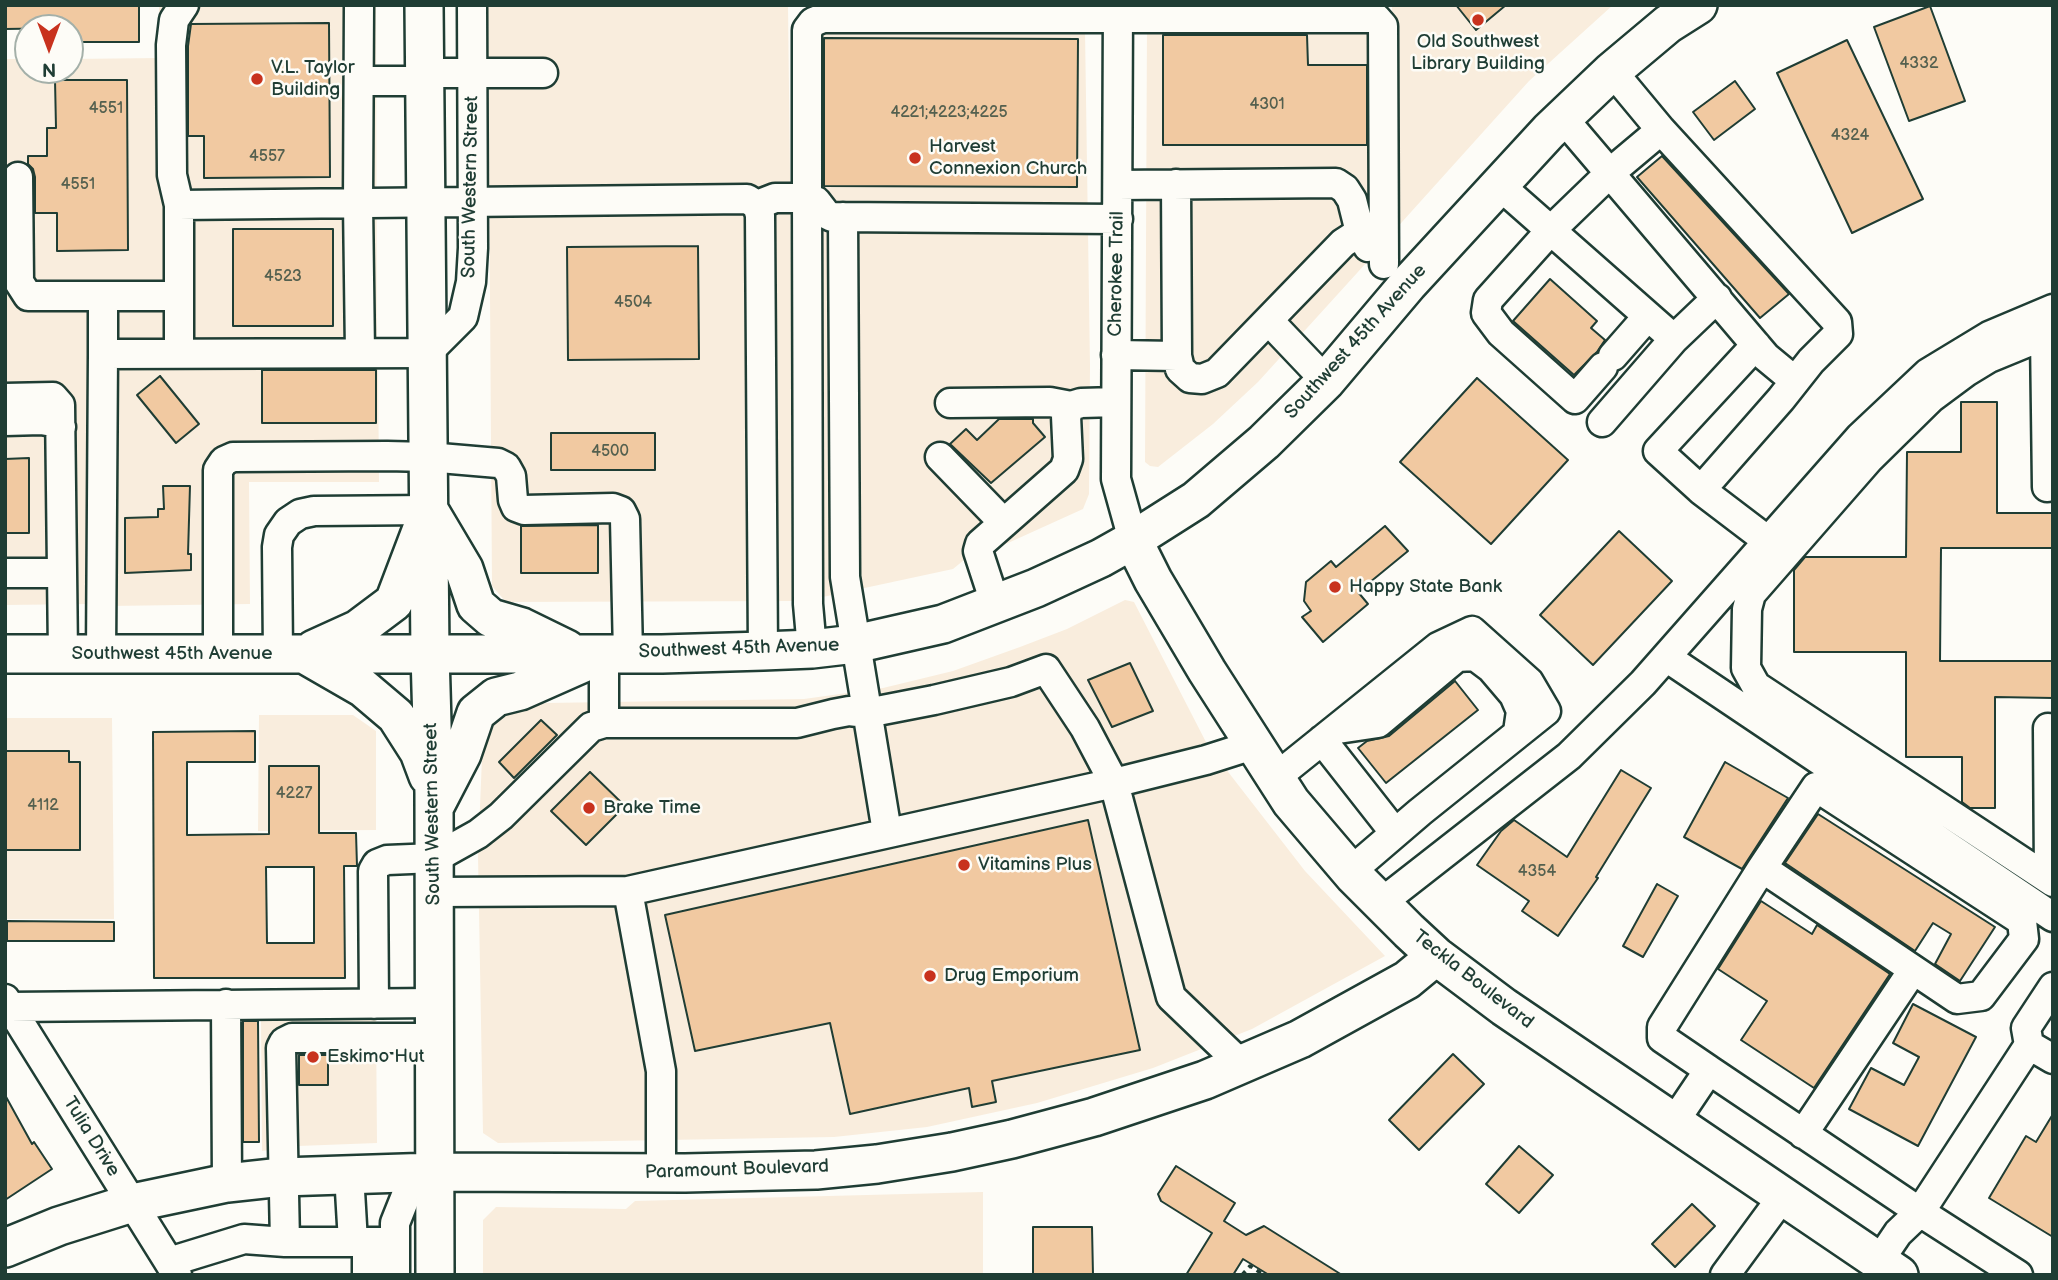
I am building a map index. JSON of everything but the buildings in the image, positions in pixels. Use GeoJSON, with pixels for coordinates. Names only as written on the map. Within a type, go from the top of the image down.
{"type":"FeatureCollection","features":[{"type":"Feature","properties":{"kind":"main road","name":"South Western Street"},"geometry":{"type":"LineString","coordinates":[[424,5],[430,654],[435,875],[433,1021],[425,1172],[435,1275]]}},
{"type":"Feature","properties":{"kind":"main road","name":"Southwest 45th Avenue"},"geometry":{"type":"LineString","coordinates":[[5,654],[603,654],[763,651],[855,644],[943,624],[1036,588],[1133,540],[1196,500],[1264,442],[1326,382],[1396,274],[1498,184],[1562,117],[1612,71],[1668,24],[1698,5]]}},
{"type":"Feature","properties":{"kind":"main road"},"geometry":{"type":"LineString","coordinates":[[290,654],[358,629],[394,602],[429,510]]}},
{"type":"Feature","properties":{"kind":"main road"},"geometry":{"type":"LineString","coordinates":[[429,510],[464,569],[476,605],[491,618],[603,654]]}},
{"type":"Feature","properties":{"kind":"main road","name":"Teckla Boulevard"},"geometry":{"type":"LineString","coordinates":[[1133,540],[1153,580],[1275,778],[1321,840],[1436,956],[1504,1007],[1889,1268]]}},
{"type":"Feature","properties":{"kind":"main road"},"geometry":{"type":"LineString","coordinates":[[290,654],[363,688],[396,716],[419,752],[434,800]]}},
{"type":"Feature","properties":{"kind":"main road"},"geometry":{"type":"LineString","coordinates":[[434,800],[462,754],[476,713],[496,697],[520,691],[603,654]]}},
{"type":"Feature","properties":{"kind":"main road","name":"Paramount Boulevard"},"geometry":{"type":"LineString","coordinates":[[5,1248],[59,1226],[132,1203],[227,1183],[282,1177],[425,1172],[661,1173],[816,1170],[952,1152],[1094,1117],[1175,1091],[1242,1065],[1300,1039],[1356,1009],[1407,980],[1436,956]]}},
{"type":"Feature","properties":{"kind":"street"},"geometry":{"type":"LineString","coordinates":[[179,354],[179,205],[172,175],[171,45],[174,20],[184,5]]}},
{"type":"Feature","properties":{"kind":"street"},"geometry":{"type":"LineString","coordinates":[[359,5],[360,353]]}},
{"type":"Feature","properties":{"kind":"street","name":"South Western Street"},"geometry":{"type":"LineString","coordinates":[[427,353],[463,317],[471,282],[472,5]]}},
{"type":"Feature","properties":{"kind":"street"},"geometry":{"type":"LineString","coordinates":[[812,649],[808,604],[807,30],[813,22],[823,18],[1118,12],[1376,18],[1383,26],[1396,274]]}},
{"type":"Feature","properties":{"kind":"street","name":"Cherokee Trail"},"geometry":{"type":"LineString","coordinates":[[1118,12],[1116,479],[1133,540]]}},
{"type":"Feature","properties":{"kind":"street"},"geometry":{"type":"LineString","coordinates":[[1612,71],[1661,130],[1837,322],[1838,334],[1701,489]]}},
{"type":"Feature","properties":{"kind":"street"},"geometry":{"type":"LineString","coordinates":[[359,81],[472,73],[543,73]]}},
{"type":"Feature","properties":{"kind":"street"},"geometry":{"type":"LineString","coordinates":[[1562,117],[1766,357],[1803,371]]}},
{"type":"Feature","properties":{"kind":"street"},"geometry":{"type":"LineString","coordinates":[[1648,316],[1575,399],[1501,333],[1486,313],[1488,300],[1550,231],[1611,172],[1661,130]]}},
{"type":"Feature","properties":{"kind":"street"},"geometry":{"type":"LineString","coordinates":[[18,177],[19,282],[29,296],[179,296]]}},
{"type":"Feature","properties":{"kind":"street"},"geometry":{"type":"LineString","coordinates":[[1118,185],[1336,183],[1345,189],[1352,200],[1360,232],[1369,249],[1396,274]]}},
{"type":"Feature","properties":{"kind":"street"},"geometry":{"type":"LineString","coordinates":[[1175,184],[1177,356],[1180,369],[1190,378],[1202,379],[1217,373],[1343,243],[1360,232]]}},
{"type":"Feature","properties":{"kind":"street"},"geometry":{"type":"LineString","coordinates":[[1498,184],[1674,339]]}},
{"type":"Feature","properties":{"kind":"street"},"geometry":{"type":"LineString","coordinates":[[757,205],[775,198],[807,198],[816,201],[826,214],[832,217],[1118,219]]}},
{"type":"Feature","properties":{"kind":"street"},"geometry":{"type":"LineString","coordinates":[[179,205],[747,199],[757,205],[760,215],[763,651]]}},
{"type":"Feature","properties":{"kind":"street"},"geometry":{"type":"LineString","coordinates":[[843,217],[845,577],[887,832]]}},
{"type":"Feature","properties":{"kind":"street"},"geometry":{"type":"LineString","coordinates":[[101,654],[103,297]]}},
{"type":"Feature","properties":{"kind":"street"},"geometry":{"type":"LineString","coordinates":[[1602,422],[1674,339],[1717,298]]}},
{"type":"Feature","properties":{"kind":"street"},"geometry":{"type":"LineString","coordinates":[[1269,321],[1326,382]]}},
{"type":"Feature","properties":{"kind":"street"},"geometry":{"type":"LineString","coordinates":[[2046,487],[2050,326]]}},
{"type":"Feature","properties":{"kind":"street"},"geometry":{"type":"LineString","coordinates":[[1381,903],[1569,756],[1643,683],[1860,437],[1928,373],[1989,336],[2050,326]]}},
{"type":"Feature","properties":{"kind":"street"},"geometry":{"type":"LineString","coordinates":[[2050,326],[1989,358],[1931,398],[1869,458],[1751,594],[1746,630],[1746,668],[1756,686],[2051,880]]}},
{"type":"Feature","properties":{"kind":"street"},"geometry":{"type":"LineString","coordinates":[[1756,345],[1658,451],[1701,489],[1768,541]]}},
{"type":"Feature","properties":{"kind":"street"},"geometry":{"type":"LineString","coordinates":[[103,354],[427,353]]}},
{"type":"Feature","properties":{"kind":"street"},"geometry":{"type":"LineString","coordinates":[[1116,355],[1177,356]]}},
{"type":"Feature","properties":{"kind":"street"},"geometry":{"type":"LineString","coordinates":[[5,398],[53,397],[60,405],[63,654]]}},
{"type":"Feature","properties":{"kind":"street"},"geometry":{"type":"LineString","coordinates":[[950,410],[1050,402],[1069,411]]}},
{"type":"Feature","properties":{"kind":"street"},"geometry":{"type":"LineString","coordinates":[[1069,411],[1081,403],[1116,402]]}},
{"type":"Feature","properties":{"kind":"street"},"geometry":{"type":"LineString","coordinates":[[995,603],[978,551],[980,544],[1064,470],[1068,459],[1069,411]]}},
{"type":"Feature","properties":{"kind":"street"},"geometry":{"type":"LineString","coordinates":[[5,421],[41,420],[61,426]]}},
{"type":"Feature","properties":{"kind":"street"},"geometry":{"type":"LineString","coordinates":[[218,654],[218,470],[224,461],[233,457],[428,457],[498,463],[506,467],[511,476],[516,507],[524,510],[614,508],[621,510],[625,519],[603,654],[604,723]]}},
{"type":"Feature","properties":{"kind":"street"},"geometry":{"type":"LineString","coordinates":[[940,457],[1004,523]]}},
{"type":"Feature","properties":{"kind":"street"},"geometry":{"type":"LineString","coordinates":[[290,654],[277,547],[279,535],[288,522],[300,514],[314,511],[429,510]]}},
{"type":"Feature","properties":{"kind":"street"},"geometry":{"type":"LineString","coordinates":[[5,573],[62,573]]}},
{"type":"Feature","properties":{"kind":"street"},"geometry":{"type":"LineString","coordinates":[[1275,778],[1437,647],[1472,631],[1528,682],[1546,711],[1350,872]]}},
{"type":"Feature","properties":{"kind":"street"},"geometry":{"type":"LineString","coordinates":[[1666,657],[2053,917]]}},
{"type":"Feature","properties":{"kind":"street"},"geometry":{"type":"LineString","coordinates":[[435,875],[501,816],[591,727],[604,723],[797,723],[849,711],[867,713],[1011,682],[1046,669],[1084,728],[1114,783],[1171,998],[1242,1065]]}},
{"type":"Feature","properties":{"kind":"street"},"geometry":{"type":"LineString","coordinates":[[2048,728],[2051,880]]}},
{"type":"Feature","properties":{"kind":"street"},"geometry":{"type":"LineString","coordinates":[[1328,735],[1395,833]]}},
{"type":"Feature","properties":{"kind":"street"},"geometry":{"type":"LineString","coordinates":[[374,1004],[373,871],[377,864],[387,860],[435,875],[628,891],[1114,783],[1253,745]]}},
{"type":"Feature","properties":{"kind":"street"},"geometry":{"type":"LineString","coordinates":[[1762,868],[1957,999],[1981,996],[2024,939],[2022,921],[1816,786],[1762,868],[1662,1027],[1662,1038],[2018,1275]]}},
{"type":"Feature","properties":{"kind":"street"},"geometry":{"type":"LineString","coordinates":[[628,891],[661,1071],[661,1173]]}},
{"type":"Feature","properties":{"kind":"street"},"geometry":{"type":"LineString","coordinates":[[1803,1134],[1913,970]]}},
{"type":"Feature","properties":{"kind":"street"},"geometry":{"type":"LineString","coordinates":[[1889,1268],[1898,1233],[1920,1212],[2041,1052],[2026,1028],[2053,987]]}},
{"type":"Feature","properties":{"kind":"street"},"geometry":{"type":"LineString","coordinates":[[8,1003],[374,1004],[433,1021]]}},
{"type":"Feature","properties":{"kind":"street","name":"Tulia Drive"},"geometry":{"type":"LineString","coordinates":[[8,1003],[173,1269]]}},
{"type":"Feature","properties":{"kind":"street"},"geometry":{"type":"LineString","coordinates":[[226,1004],[227,1183]]}},
{"type":"Feature","properties":{"kind":"street"},"geometry":{"type":"LineString","coordinates":[[285,1242],[281,1048],[284,1042],[292,1038],[433,1021]]}},
{"type":"Feature","properties":{"kind":"street"},"geometry":{"type":"LineString","coordinates":[[1674,1122],[1709,1070]]}},
{"type":"Feature","properties":{"kind":"street"},"geometry":{"type":"LineString","coordinates":[[173,1269],[244,1239],[372,1242],[395,1223],[425,1172]]}},
{"type":"Feature","properties":{"kind":"street"},"geometry":{"type":"LineString","coordinates":[[349,1174],[372,1242],[395,1275]]}},
{"type":"Feature","properties":{"kind":"street"},"geometry":{"type":"LineString","coordinates":[[1724,1275],[1783,1196]]}},
{"type":"Feature","properties":{"kind":"street"},"geometry":{"type":"LineString","coordinates":[[367,1275],[372,1242]]}},
{"type":"Feature","properties":{"kind":"path"},"geometry":{"type":"LineString","coordinates":[[1242,1275],[1250,1266],[1264,1275]]}},
{"type":"Feature","properties":{"kind":"shaded area"},"geometry":{"type":"Polygon","coordinates":[[[159,5],[376,5],[377,343],[90,345],[91,604],[5,605],[5,59],[14,59],[14,84],[84,84],[84,59],[159,58],[159,5]]]}},
{"type":"Feature","properties":{"kind":"shaded area"},"geometry":{"type":"Polygon","coordinates":[[[488,5],[788,5],[795,601],[506,602],[492,586],[488,5]]]}},
{"type":"Feature","properties":{"kind":"shaded area"},"geometry":{"type":"Polygon","coordinates":[[[1305,5],[1613,5],[1529,81],[1393,232],[1392,7],[1305,8],[1305,5]]]}},
{"type":"Feature","properties":{"kind":"shaded area"},"geometry":{"type":"Polygon","coordinates":[[[1364,23],[1376,34],[1377,251],[1258,382],[1213,424],[1158,467],[1150,466],[1145,462],[1147,25],[1364,23]]]}},
{"type":"Feature","properties":{"kind":"shaded area"},"geometry":{"type":"Polygon","coordinates":[[[1085,31],[1090,366],[1089,494],[1083,509],[964,560],[953,569],[818,598],[814,32],[1085,31]]]}},
{"type":"Feature","properties":{"kind":"shaded area"},"geometry":{"type":"Polygon","coordinates":[[[378,361],[379,482],[249,482],[250,604],[110,606],[109,377],[123,362],[378,361]]]}},
{"type":"Feature","properties":{"kind":"shaded area"},"geometry":{"type":"Polygon","coordinates":[[[1125,600],[1134,602],[1208,746],[1305,871],[1385,956],[1252,1029],[1153,1068],[1037,1103],[927,1127],[834,1137],[498,1143],[483,1133],[478,856],[483,733],[491,721],[509,710],[546,703],[804,699],[883,688],[953,671],[1020,647],[1067,629],[1125,600]]]}},
{"type":"Feature","properties":{"kind":"shaded area"},"geometry":{"type":"Polygon","coordinates":[[[259,715],[353,715],[376,731],[376,830],[258,831],[259,715]]]}},
{"type":"Feature","properties":{"kind":"shaded area"},"geometry":{"type":"Polygon","coordinates":[[[5,718],[112,718],[114,919],[5,919],[5,718]]]}},
{"type":"Feature","properties":{"kind":"shaded area"},"geometry":{"type":"Polygon","coordinates":[[[261,1019],[376,1019],[377,1143],[298,1146],[262,1151],[261,1019]]]}},
{"type":"Feature","properties":{"kind":"shaded area"},"geometry":{"type":"Polygon","coordinates":[[[983,1192],[983,1275],[483,1275],[483,1220],[496,1207],[626,1209],[635,1201],[983,1192]]]}},
{"type":"Feature","properties":{"kind":"place","name":"Old Southwest Library Building"},"geometry":{"type":"Point","coordinates":[1478,20]}},
{"type":"Feature","properties":{"kind":"place","name":"V.L. Taylor Building"},"geometry":{"type":"Point","coordinates":[257,79]}},
{"type":"Feature","properties":{"kind":"place","name":"Harvest Connexion Church"},"geometry":{"type":"Point","coordinates":[915,158]}},
{"type":"Feature","properties":{"kind":"place","name":"Happy State Bank"},"geometry":{"type":"Point","coordinates":[1335,587]}},
{"type":"Feature","properties":{"kind":"place","name":"Brake Time"},"geometry":{"type":"Point","coordinates":[589,808]}},
{"type":"Feature","properties":{"kind":"place","name":"Vitamins Plus"},"geometry":{"type":"Point","coordinates":[964,865]}},
{"type":"Feature","properties":{"kind":"place","name":"Drug Emporium"},"geometry":{"type":"Point","coordinates":[930,976]}},
{"type":"Feature","properties":{"kind":"place","name":"Eskimo Hut"},"geometry":{"type":"Point","coordinates":[313,1057]}}]}
